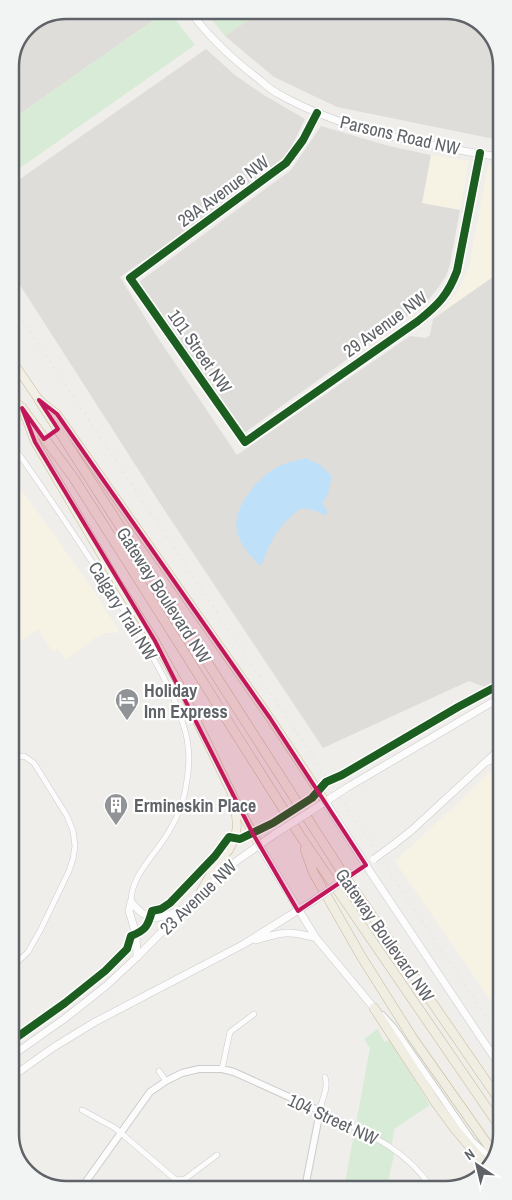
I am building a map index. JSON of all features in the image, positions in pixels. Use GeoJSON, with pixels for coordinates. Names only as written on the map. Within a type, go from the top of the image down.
{"type":"FeatureCollection","features":[{"type":"Feature","properties":{"kind":"highway","name":"Gateway Boulevard NW"},"geometry":{"type":"LineString","coordinates":[[19,371],[334,861],[493,1091]]}},
{"type":"Feature","properties":{"kind":"highway"},"geometry":{"type":"LineString","coordinates":[[39,400],[58,414],[270,718],[325,801]]}},
{"type":"Feature","properties":{"kind":"highway","name":"Calgary Trail NW"},"geometry":{"type":"LineString","coordinates":[[19,405],[73,477],[301,838],[493,1117]]}},
{"type":"Feature","properties":{"kind":"highway"},"geometry":{"type":"LineString","coordinates":[[22,408],[35,442],[179,684],[259,845]]}},
{"type":"Feature","properties":{"kind":"highway"},"geometry":{"type":"LineString","coordinates":[[201,891],[235,838],[237,826],[235,800]]}},
{"type":"Feature","properties":{"kind":"highway"},"geometry":{"type":"LineString","coordinates":[[301,838],[313,872],[361,956],[412,1037],[491,1149]]}},
{"type":"Feature","properties":{"kind":"highway"},"geometry":{"type":"LineString","coordinates":[[374,1008],[436,1103],[483,1163]]}},
{"type":"Feature","properties":{"kind":"main road","name":"Parsons Road NW"},"geometry":{"type":"LineString","coordinates":[[196,19],[219,46],[241,66],[276,92],[317,113],[386,135],[493,156]]}},
{"type":"Feature","properties":{"kind":"main road","name":"23 Avenue NW"},"geometry":{"type":"LineString","coordinates":[[19,1050],[88,1001],[137,958],[201,891],[230,864],[325,801],[493,702]]}},
{"type":"Feature","properties":{"kind":"main road"},"geometry":{"type":"LineString","coordinates":[[19,1072],[54,1047],[95,1022],[244,944],[366,865],[412,830],[493,755]]}},
{"type":"Feature","properties":{"kind":"main road"},"geometry":{"type":"LineString","coordinates":[[325,801],[493,1056]]}},
{"type":"Feature","properties":{"kind":"main road"},"geometry":{"type":"LineString","coordinates":[[259,845],[316,938],[374,1008]]}},
{"type":"Feature","properties":{"kind":"main road"},"geometry":{"type":"LineString","coordinates":[[131,902],[143,915],[155,919],[184,909]]}},
{"type":"Feature","properties":{"kind":"main road"},"geometry":{"type":"LineString","coordinates":[[131,902],[129,911],[136,934],[137,958]]}},
{"type":"Feature","properties":{"kind":"main road"},"geometry":{"type":"LineString","coordinates":[[244,944],[286,932],[296,932],[316,938]]}},
{"type":"Feature","properties":{"kind":"street","name":"29A Avenue NW"},"geometry":{"type":"LineString","coordinates":[[130,278],[286,163],[304,140],[317,113]]}},
{"type":"Feature","properties":{"kind":"street","name":"29 Avenue NW"},"geometry":{"type":"LineString","coordinates":[[245,442],[418,321],[443,300],[457,271],[480,153]]}},
{"type":"Feature","properties":{"kind":"street","name":"101 Street NW"},"geometry":{"type":"LineString","coordinates":[[130,278],[245,442]]}},
{"type":"Feature","properties":{"kind":"street","name":"Calgary Trail NW"},"geometry":{"type":"LineString","coordinates":[[19,454],[127,615],[162,677],[183,724],[187,740],[188,764],[188,779],[183,798],[168,833],[134,885],[131,902]]}},
{"type":"Feature","properties":{"kind":"street"},"geometry":{"type":"LineString","coordinates":[[19,757],[24,756],[34,763],[71,824],[74,839],[71,865],[28,952],[19,960]]}},
{"type":"Feature","properties":{"kind":"street"},"geometry":{"type":"LineString","coordinates":[[483,764],[493,761]]}},
{"type":"Feature","properties":{"kind":"street"},"geometry":{"type":"LineString","coordinates":[[374,1008],[394,1028],[472,1141],[488,1155]]}},
{"type":"Feature","properties":{"kind":"street"},"geometry":{"type":"LineString","coordinates":[[222,1070],[230,1032],[254,1014]]}},
{"type":"Feature","properties":{"kind":"street","name":"104 Street NW"},"geometry":{"type":"LineString","coordinates":[[86,1181],[147,1096],[166,1081],[191,1070],[208,1068],[234,1072],[374,1137],[395,1149],[414,1164],[427,1181]]}},
{"type":"Feature","properties":{"kind":"street"},"geometry":{"type":"LineString","coordinates":[[160,1071],[166,1081]]}},
{"type":"Feature","properties":{"kind":"street"},"geometry":{"type":"LineString","coordinates":[[306,1181],[320,1104],[327,1086],[325,1077]]}},
{"type":"Feature","properties":{"kind":"street"},"geometry":{"type":"LineString","coordinates":[[82,1110],[120,1132],[172,1178],[178,1181],[185,1179],[217,1155]]}},
{"type":"Feature","properties":{"kind":"highlighted area"},"geometry":{"type":"Polygon","coordinates":[[[39,400],[57,414],[270,718],[366,865],[298,911],[253,834],[155,641],[35,442],[22,408],[44,439],[58,429],[39,400]]]}},
{"type":"Feature","properties":{"kind":"shaded area"},"geometry":{"type":"Polygon","coordinates":[[[66,19],[155,19],[19,115],[19,63],[22,48],[40,27],[48,22],[66,19]]]}},
{"type":"Feature","properties":{"kind":"shaded area"},"geometry":{"type":"Polygon","coordinates":[[[249,19],[449,19],[464,22],[479,33],[491,51],[493,60],[493,139],[337,107],[274,77],[225,36],[249,19]]]}},
{"type":"Feature","properties":{"kind":"shaded area"},"geometry":{"type":"Polygon","coordinates":[[[206,49],[236,76],[305,119],[283,164],[120,277],[154,332],[237,455],[410,336],[426,338],[430,335],[433,319],[493,277],[493,684],[487,688],[469,681],[323,748],[163,508],[19,283],[19,180],[206,49]]]}},
{"type":"Feature","properties":{"kind":"shaded area"},"geometry":{"type":"Polygon","coordinates":[[[321,126],[389,146],[431,155],[422,203],[460,210],[450,264],[446,276],[425,304],[244,433],[139,282],[291,170],[321,126]]]}},
{"type":"Feature","properties":{"kind":"shaded area"},"geometry":{"type":"Polygon","coordinates":[[[431,155],[469,161],[460,210],[422,204],[431,155]]]}},
{"type":"Feature","properties":{"kind":"shaded area"},"geometry":{"type":"Polygon","coordinates":[[[488,165],[493,166],[493,277],[440,313],[459,289],[469,267],[488,165]]]}},
{"type":"Feature","properties":{"kind":"shaded area"},"geometry":{"type":"Polygon","coordinates":[[[19,486],[94,591],[119,631],[104,633],[93,639],[66,660],[58,649],[53,652],[38,629],[19,641],[19,486]]]}},
{"type":"Feature","properties":{"kind":"shaded area"},"geometry":{"type":"Polygon","coordinates":[[[493,769],[493,1004],[395,861],[493,769]]]}},
{"type":"Feature","properties":{"kind":"green space"},"geometry":{"type":"Polygon","coordinates":[[[155,19],[175,19],[195,45],[19,169],[19,115],[155,19]]]}},
{"type":"Feature","properties":{"kind":"green space"},"geometry":{"type":"Polygon","coordinates":[[[211,19],[249,19],[225,36],[211,19]]]}},
{"type":"Feature","properties":{"kind":"green space"},"geometry":{"type":"Polygon","coordinates":[[[378,1029],[384,1042],[390,1040],[430,1105],[394,1129],[391,1151],[394,1154],[388,1181],[345,1181],[370,1048],[364,1039],[378,1029]]]}},
{"type":"Feature","properties":{"kind":"water"},"geometry":{"type":"Polygon","coordinates":[[[306,458],[320,465],[332,476],[328,495],[322,502],[328,513],[325,515],[302,508],[276,534],[261,566],[246,550],[238,536],[236,522],[238,512],[256,484],[271,470],[306,458]]]}},
{"type":"Feature","properties":{"kind":"railway"},"geometry":{"type":"LineString","coordinates":[[19,315],[493,1027]]}},
{"type":"Feature","properties":{"kind":"cycle path"},"geometry":{"type":"LineString","coordinates":[[317,113],[303,140],[286,163],[130,278],[245,442],[418,321],[442,299],[457,271],[480,153]]}},
{"type":"Feature","properties":{"kind":"cycle path"},"geometry":{"type":"LineString","coordinates":[[19,1036],[65,1003],[105,971],[127,949],[131,936],[146,927],[152,911],[161,909],[170,903],[215,856],[229,837],[240,839],[273,823],[312,798],[326,782],[342,775],[493,688]]}},
{"type":"Feature","properties":{"kind":"place","name":"Holiday Inn Express"},"geometry":{"type":"Point","coordinates":[127,721]}},
{"type":"Feature","properties":{"kind":"place","name":"Ermineskin Place"},"geometry":{"type":"Point","coordinates":[116,826]}}]}
